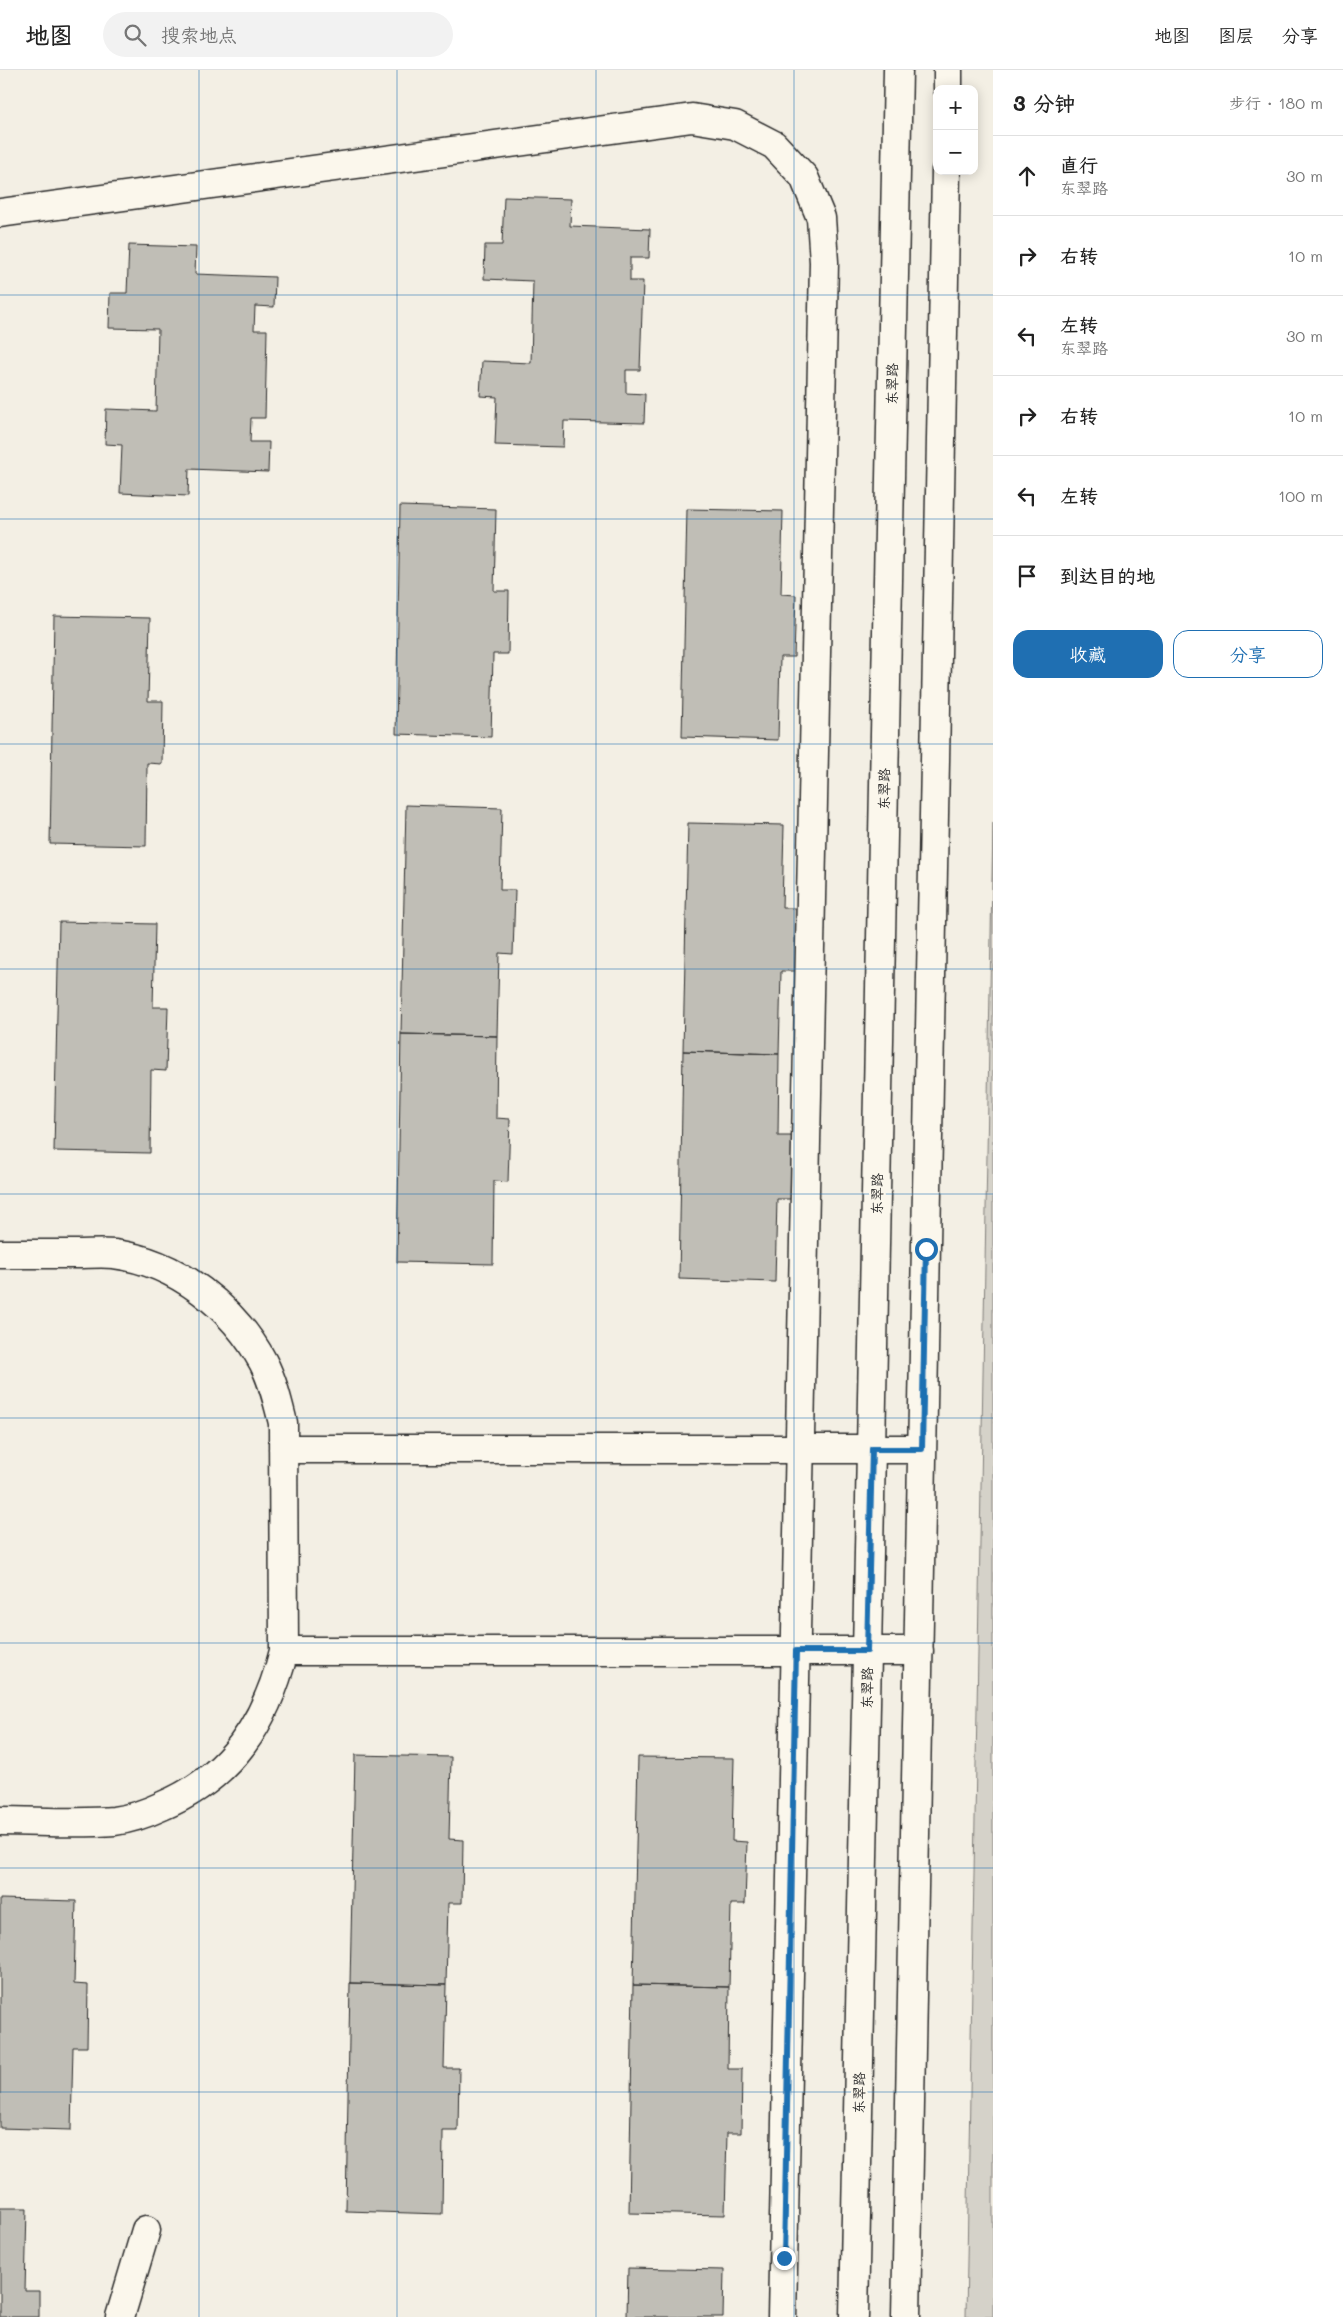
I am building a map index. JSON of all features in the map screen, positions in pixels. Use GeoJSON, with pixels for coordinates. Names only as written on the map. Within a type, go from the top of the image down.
{"type":"FeatureCollection","features":[{"type":"Feature","properties":{"kind":"street","name":"东翠路"},"geometry":{"type":"LineString","coordinates":[[854,2317],[898,70]]}},
{"type":"Feature","properties":{"kind":"street"},"geometry":{"type":"LineString","coordinates":[[948,70],[948,85]]}},
{"type":"Feature","properties":{"kind":"street"},"geometry":{"type":"LineString","coordinates":[[0,213],[692,118],[735,125],[774,145],[804,178],[821,218],[824,262],[782,2317]]}},
{"type":"Feature","properties":{"kind":"street"},"geometry":{"type":"LineString","coordinates":[[906,2317],[946,175]]}},
{"type":"Feature","properties":{"kind":"street"},"geometry":{"type":"LineString","coordinates":[[0,1254],[114,1254],[145,1262],[175,1274],[202,1291],[226,1311],[242,1329],[263,1363],[275,1392],[283,1423],[284,1651],[276,1682],[264,1712],[248,1739],[227,1764],[196,1788],[176,1800],[146,1813],[115,1821],[0,1821]]}},
{"type":"Feature","properties":{"kind":"street"},"geometry":{"type":"LineString","coordinates":[[283,1450],[922,1449]]}},
{"type":"Feature","properties":{"kind":"street"},"geometry":{"type":"LineString","coordinates":[[284,1651],[919,1651]]}},
{"type":"Feature","properties":{"kind":"street"},"geometry":{"type":"LineString","coordinates":[[120,2317],[146,2230]]}},
{"type":"Feature","properties":{"kind":"shaded area"},"geometry":{"type":"Polygon","coordinates":[[[993,823],[993,2317],[966,2317],[993,823]]]}},
{"type":"Feature","properties":{"kind":"building"},"geometry":{"type":"Polygon","coordinates":[[[504,197],[571,199],[570,226],[650,229],[649,258],[630,258],[630,281],[643,281],[640,370],[626,370],[626,393],[645,394],[644,423],[564,421],[563,447],[495,445],[497,397],[480,396],[482,361],[531,363],[533,281],[484,279],[485,245],[502,245],[504,197]]]}},
{"type":"Feature","properties":{"kind":"building"},"geometry":{"type":"Polygon","coordinates":[[[129,245],[196,247],[195,274],[275,277],[274,307],[255,306],[254,330],[267,330],[265,418],[251,418],[250,442],[269,442],[268,472],[189,469],[188,496],[120,493],[122,445],[105,444],[106,409],[156,411],[158,329],[109,328],[110,293],[127,293],[129,245]]]}},
{"type":"Feature","properties":{"kind":"building"},"geometry":{"type":"Polygon","coordinates":[[[400,506],[496,509],[494,591],[509,591],[508,654],[493,654],[491,737],[396,734],[400,506]]]}},
{"type":"Feature","properties":{"kind":"building"},"geometry":{"type":"Polygon","coordinates":[[[687,509],[783,511],[781,594],[796,595],[794,657],[780,657],[778,740],[682,737],[687,509]]]}},
{"type":"Feature","properties":{"kind":"building"},"geometry":{"type":"Polygon","coordinates":[[[54,616],[150,618],[148,701],[163,701],[162,764],[147,763],[146,846],[50,844],[54,616]]]}},
{"type":"Feature","properties":{"kind":"building"},"geometry":{"type":"Polygon","coordinates":[[[406,805],[502,808],[500,890],[515,890],[513,954],[499,953],[497,1036],[401,1034],[406,805]]]}},
{"type":"Feature","properties":{"kind":"building"},"geometry":{"type":"Polygon","coordinates":[[[688,823],[784,825],[782,908],[797,908],[795,971],[781,971],[779,1054],[683,1051],[688,823]]]}},
{"type":"Feature","properties":{"kind":"building"},"geometry":{"type":"Polygon","coordinates":[[[59,922],[155,924],[153,1007],[168,1007],[166,1071],[151,1070],[150,1153],[54,1151],[59,922]]]}},
{"type":"Feature","properties":{"kind":"building"},"geometry":{"type":"Polygon","coordinates":[[[401,1034],[497,1036],[496,1118],[510,1119],[508,1182],[494,1181],[493,1264],[397,1262],[401,1034]]]}},
{"type":"Feature","properties":{"kind":"building"},"geometry":{"type":"Polygon","coordinates":[[[683,1051],[779,1054],[778,1136],[792,1136],[791,1199],[777,1199],[775,1282],[679,1279],[683,1051]]]}},
{"type":"Feature","properties":{"kind":"building"},"geometry":{"type":"Polygon","coordinates":[[[355,1755],[451,1757],[449,1839],[463,1840],[462,1903],[448,1903],[446,1985],[350,1983],[355,1755]]]}},
{"type":"Feature","properties":{"kind":"building"},"geometry":{"type":"Polygon","coordinates":[[[638,1757],[734,1758],[732,1841],[747,1842],[745,1904],[731,1904],[729,1987],[633,1985],[638,1757]]]}},
{"type":"Feature","properties":{"kind":"building"},"geometry":{"type":"Polygon","coordinates":[[[0,1899],[76,1901],[74,1984],[88,1985],[87,2047],[73,2047],[71,2130],[0,2128],[0,1899]]]}},
{"type":"Feature","properties":{"kind":"building"},"geometry":{"type":"Polygon","coordinates":[[[350,1983],[446,1985],[444,2068],[459,2068],[458,2131],[443,2131],[442,2214],[346,2211],[350,1983]]]}},
{"type":"Feature","properties":{"kind":"building"},"geometry":{"type":"Polygon","coordinates":[[[633,1985],[729,1987],[728,2069],[742,2069],[741,2133],[727,2133],[725,2215],[629,2213],[633,1985]]]}},
{"type":"Feature","properties":{"kind":"building"},"geometry":{"type":"Polygon","coordinates":[[[0,2208],[27,2208],[25,2291],[39,2291],[39,2317],[0,2317],[0,2208]]]}},
{"type":"Feature","properties":{"kind":"building"},"geometry":{"type":"Polygon","coordinates":[[[628,2268],[724,2270],[723,2317],[627,2317],[628,2268]]]}},
{"type":"Feature","properties":{"kind":"route"},"geometry":{"type":"LineString","coordinates":[[784,2258],[796,1651],[867,1651],[872,1449],[922,1449],[926,1249]]}}]}
